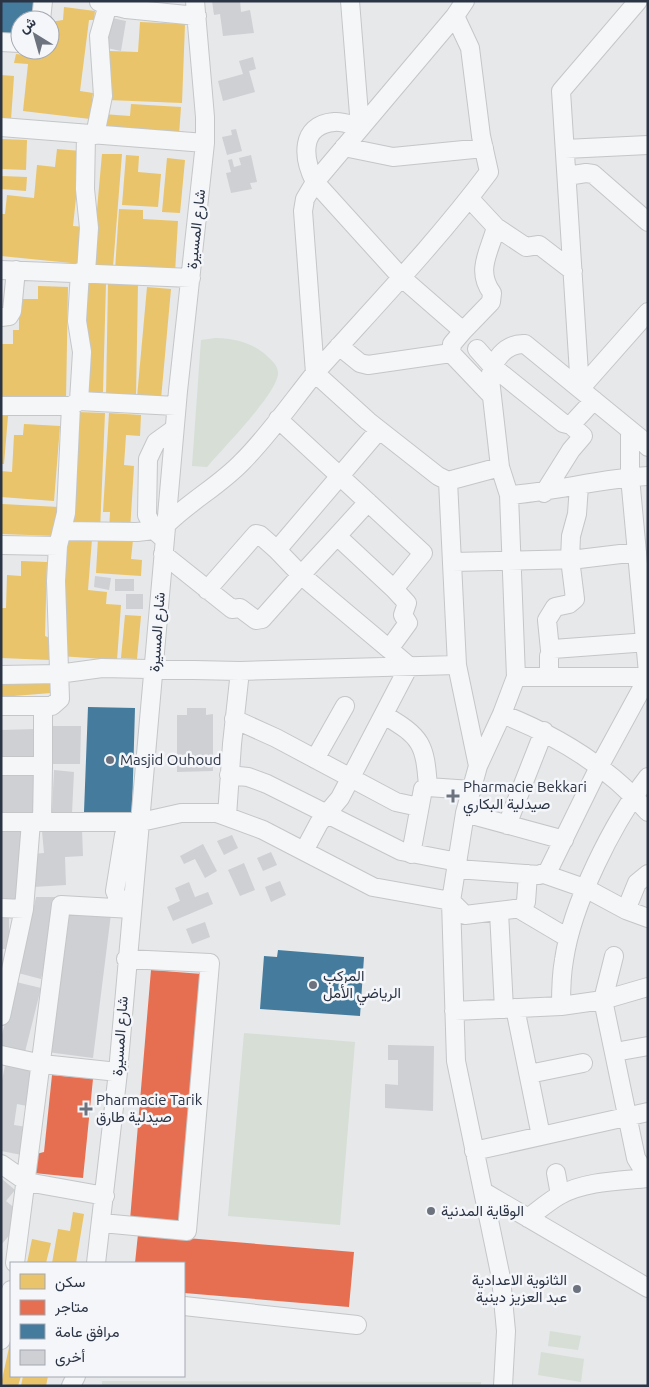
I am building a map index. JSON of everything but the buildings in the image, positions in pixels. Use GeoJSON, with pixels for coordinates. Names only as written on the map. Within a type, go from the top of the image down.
{"type":"FeatureCollection","features":[{"type":"Feature","properties":{"kind":"street"},"geometry":{"type":"LineString","coordinates":[[350,1],[360,127]]}},
{"type":"Feature","properties":{"kind":"street"},"geometry":{"type":"LineString","coordinates":[[464,1],[455,16],[315,182],[305,199],[302,211],[315,373],[419,463],[448,481],[500,467]]}},
{"type":"Feature","properties":{"kind":"street"},"geometry":{"type":"LineString","coordinates":[[587,395],[573,271],[561,91],[638,1]]}},
{"type":"Feature","properties":{"kind":"street"},"geometry":{"type":"LineString","coordinates":[[1,706],[52,706],[60,699],[56,598],[60,538],[66,513],[75,404],[82,352],[77,321],[89,228],[85,189],[90,135],[102,96],[99,36],[105,2],[126,9],[196,9]]}},
{"type":"Feature","properties":{"kind":"street","name":"شارع المسيرة"},"geometry":{"type":"LineString","coordinates":[[96,1262],[118,1072],[126,959],[127,909],[155,668],[162,537],[204,143],[205,117],[196,9]]}},
{"type":"Feature","properties":{"kind":"street"},"geometry":{"type":"LineString","coordinates":[[162,537],[187,504],[224,479],[243,462],[315,373],[401,277],[489,172],[470,48],[455,16]]}},
{"type":"Feature","properties":{"kind":"street"},"geometry":{"type":"LineString","coordinates":[[360,127],[336,122],[322,124],[312,132],[307,142],[306,154],[309,171],[315,182],[401,277],[462,331]]}},
{"type":"Feature","properties":{"kind":"street"},"geometry":{"type":"LineString","coordinates":[[1,127],[204,143]]}},
{"type":"Feature","properties":{"kind":"street"},"geometry":{"type":"LineString","coordinates":[[565,149],[648,145]]}},
{"type":"Feature","properties":{"kind":"street"},"geometry":{"type":"LineString","coordinates":[[344,147],[393,157],[484,148]]}},
{"type":"Feature","properties":{"kind":"street"},"geometry":{"type":"LineString","coordinates":[[566,176],[586,172],[593,174],[648,222]]}},
{"type":"Feature","properties":{"kind":"street"},"geometry":{"type":"LineString","coordinates":[[469,198],[496,227],[526,247],[539,245],[573,271]]}},
{"type":"Feature","properties":{"kind":"street"},"geometry":{"type":"LineString","coordinates":[[451,352],[452,344],[462,331],[491,302],[492,293],[485,283],[484,272],[496,227]]}},
{"type":"Feature","properties":{"kind":"street"},"geometry":{"type":"LineString","coordinates":[[1,317],[9,316],[12,312],[9,270],[191,278]]}},
{"type":"Feature","properties":{"kind":"street"},"geometry":{"type":"LineString","coordinates":[[571,425],[587,395],[648,312]]}},
{"type":"Feature","properties":{"kind":"street"},"geometry":{"type":"LineString","coordinates":[[503,1386],[506,1331],[496,1244],[474,1151],[456,1061],[451,901],[465,813],[471,790],[478,766],[502,714],[516,677],[508,495],[500,467],[490,379],[492,366],[511,346],[525,344],[647,444]]}},
{"type":"Feature","properties":{"kind":"street"},"geometry":{"type":"LineString","coordinates":[[339,346],[360,363],[368,365],[451,352]]}},
{"type":"Feature","properties":{"kind":"street"},"geometry":{"type":"LineString","coordinates":[[477,349],[492,366],[563,423],[571,425],[583,436],[570,450],[544,493]]}},
{"type":"Feature","properties":{"kind":"street"},"geometry":{"type":"LineString","coordinates":[[451,352],[492,396]]}},
{"type":"Feature","properties":{"kind":"street"},"geometry":{"type":"LineString","coordinates":[[1,406],[75,404],[176,406]]}},
{"type":"Feature","properties":{"kind":"street"},"geometry":{"type":"LineString","coordinates":[[278,419],[423,553],[394,589]]}},
{"type":"Feature","properties":{"kind":"street"},"geometry":{"type":"LineString","coordinates":[[174,429],[156,442],[148,459],[147,515],[162,537],[208,590],[232,609],[240,608],[256,620],[262,619],[368,502]]}},
{"type":"Feature","properties":{"kind":"street"},"geometry":{"type":"LineString","coordinates":[[278,550],[379,430]]}},
{"type":"Feature","properties":{"kind":"street"},"geometry":{"type":"LineString","coordinates":[[1,822],[136,822],[181,813],[199,812],[227,816],[263,830],[373,887],[451,901],[464,914],[519,909],[526,902],[536,874],[550,868],[600,765],[641,705],[648,676],[644,582],[637,552],[630,477],[630,430]]}},
{"type":"Feature","properties":{"kind":"street"},"geometry":{"type":"LineString","coordinates":[[508,495],[544,493],[630,477],[648,476]]}},
{"type":"Feature","properties":{"kind":"street"},"geometry":{"type":"LineString","coordinates":[[448,481],[456,665],[478,766]]}},
{"type":"Feature","properties":{"kind":"street"},"geometry":{"type":"LineString","coordinates":[[550,677],[549,615],[555,607],[569,604],[575,599],[570,559],[570,536],[577,514],[579,486]]}},
{"type":"Feature","properties":{"kind":"street"},"geometry":{"type":"LineString","coordinates":[[1,545],[137,532],[162,537]]}},
{"type":"Feature","properties":{"kind":"street"},"geometry":{"type":"LineString","coordinates":[[208,590],[256,534],[260,534],[301,575],[409,666]]}},
{"type":"Feature","properties":{"kind":"street"},"geometry":{"type":"LineString","coordinates":[[337,536],[407,603],[403,615],[408,623],[389,649]]}},
{"type":"Feature","properties":{"kind":"street"},"geometry":{"type":"LineString","coordinates":[[452,562],[570,559],[637,552]]}},
{"type":"Feature","properties":{"kind":"street"},"geometry":{"type":"LineString","coordinates":[[550,650],[646,642]]}},
{"type":"Feature","properties":{"kind":"street"},"geometry":{"type":"LineString","coordinates":[[1,675],[58,674],[102,668],[240,671],[456,665]]}},
{"type":"Feature","properties":{"kind":"street"},"geometry":{"type":"LineString","coordinates":[[304,852],[319,822],[340,798],[409,666]]}},
{"type":"Feature","properties":{"kind":"street"},"geometry":{"type":"LineString","coordinates":[[227,816],[234,719],[240,671]]}},
{"type":"Feature","properties":{"kind":"street"},"geometry":{"type":"LineString","coordinates":[[516,677],[648,676]]}},
{"type":"Feature","properties":{"kind":"street"},"geometry":{"type":"LineString","coordinates":[[1,1016],[8,952],[24,908],[36,822],[43,766],[43,706]]}},
{"type":"Feature","properties":{"kind":"street"},"geometry":{"type":"LineString","coordinates":[[316,759],[345,706]]}},
{"type":"Feature","properties":{"kind":"street"},"geometry":{"type":"LineString","coordinates":[[502,714],[544,731],[600,765],[634,795],[648,812]]}},
{"type":"Feature","properties":{"kind":"street"},"geometry":{"type":"LineString","coordinates":[[384,715],[403,726],[419,739],[426,761],[428,787]]}},
{"type":"Feature","properties":{"kind":"street"},"geometry":{"type":"LineString","coordinates":[[234,719],[316,759],[396,802],[419,807]]}},
{"type":"Feature","properties":{"kind":"street"},"geometry":{"type":"LineString","coordinates":[[507,825],[544,731]]}},
{"type":"Feature","properties":{"kind":"street"},"geometry":{"type":"LineString","coordinates":[[1,766],[43,766]]}},
{"type":"Feature","properties":{"kind":"street"},"geometry":{"type":"LineString","coordinates":[[229,775],[248,777],[267,784],[386,844],[411,854],[457,865],[536,874],[586,889],[626,910],[648,918]]}},
{"type":"Feature","properties":{"kind":"street"},"geometry":{"type":"LineString","coordinates":[[561,1006],[562,972],[568,938],[586,889],[634,795],[648,777]]}},
{"type":"Feature","properties":{"kind":"street"},"geometry":{"type":"LineString","coordinates":[[411,854],[422,791],[428,787],[471,790]]}},
{"type":"Feature","properties":{"kind":"street"},"geometry":{"type":"LineString","coordinates":[[465,813],[564,840]]}},
{"type":"Feature","properties":{"kind":"street"},"geometry":{"type":"LineString","coordinates":[[626,910],[637,883],[648,874]]}},
{"type":"Feature","properties":{"kind":"street"},"geometry":{"type":"LineString","coordinates":[[15,1262],[27,1182],[61,905],[127,909]]}},
{"type":"Feature","properties":{"kind":"street"},"geometry":{"type":"LineString","coordinates":[[1,908],[24,908]]}},
{"type":"Feature","properties":{"kind":"street"},"geometry":{"type":"LineString","coordinates":[[519,909],[568,938]]}},
{"type":"Feature","properties":{"kind":"street"},"geometry":{"type":"LineString","coordinates":[[499,912],[509,1009],[529,1074],[541,1136]]}},
{"type":"Feature","properties":{"kind":"street"},"geometry":{"type":"LineString","coordinates":[[528,1218],[560,1195],[598,1183],[648,1178],[636,1158],[603,1000],[614,956]]}},
{"type":"Feature","properties":{"kind":"street"},"geometry":{"type":"LineString","coordinates":[[102,1223],[187,1231],[210,963],[126,959]]}},
{"type":"Feature","properties":{"kind":"street"},"geometry":{"type":"LineString","coordinates":[[454,1011],[561,1006],[603,1000],[648,987]]}},
{"type":"Feature","properties":{"kind":"street"},"geometry":{"type":"LineString","coordinates":[[615,1052],[648,1046]]}},
{"type":"Feature","properties":{"kind":"street"},"geometry":{"type":"LineString","coordinates":[[2,1058],[118,1072]]}},
{"type":"Feature","properties":{"kind":"street"},"geometry":{"type":"LineString","coordinates":[[529,1074],[583,1063]]}},
{"type":"Feature","properties":{"kind":"street"},"geometry":{"type":"LineString","coordinates":[[474,1151],[648,1112]]}},
{"type":"Feature","properties":{"kind":"street"},"geometry":{"type":"LineString","coordinates":[[1,1164],[27,1182],[105,1196]]}},
{"type":"Feature","properties":{"kind":"street"},"geometry":{"type":"LineString","coordinates":[[556,1173],[560,1195]]}},
{"type":"Feature","properties":{"kind":"street"},"geometry":{"type":"LineString","coordinates":[[484,1192],[648,1288]]}},
{"type":"Feature","properties":{"kind":"street"},"geometry":{"type":"LineString","coordinates":[[1,1340],[3,1315],[10,1298]]}},
{"type":"Feature","properties":{"kind":"street"},"geometry":{"type":"LineString","coordinates":[[185,1306],[357,1325]]}},
{"type":"Feature","properties":{"kind":"shaded area"},"geometry":{"type":"Polygon","coordinates":[[[216,338],[236,340],[255,347],[272,361],[278,373],[276,382],[269,394],[207,467],[192,466],[201,340],[216,338]]]}},
{"type":"Feature","properties":{"kind":"shaded area"},"geometry":{"type":"Polygon","coordinates":[[[244,1033],[355,1042],[340,1225],[228,1216],[244,1033]]]}},
{"type":"Feature","properties":{"kind":"shaded area"},"geometry":{"type":"Polygon","coordinates":[[[550,1331],[581,1336],[578,1350],[548,1346],[550,1331]]]}},
{"type":"Feature","properties":{"kind":"shaded area"},"geometry":{"type":"Polygon","coordinates":[[[541,1352],[584,1359],[581,1382],[538,1375],[541,1352]]]}},
{"type":"Feature","properties":{"kind":"shaded area"},"geometry":{"type":"Polygon","coordinates":[[[102,1381],[481,1382],[481,1386],[102,1386],[102,1381]]]}},
{"type":"Feature","properties":{"kind":"place","name":"Masjid Ouhoud"},"geometry":{"type":"Point","coordinates":[110,760]}},
{"type":"Feature","properties":{"kind":"place","name":"Pharmacie Bekkari صيدلية البكاري"},"geometry":{"type":"Point","coordinates":[453,796]}},
{"type":"Feature","properties":{"kind":"place","name":"المركب الرياضي الأمل"},"geometry":{"type":"Point","coordinates":[313,985]}},
{"type":"Feature","properties":{"kind":"place","name":"Pharmacie Tarik صيدلية طارق"},"geometry":{"type":"Point","coordinates":[86,1109]}},
{"type":"Feature","properties":{"kind":"place","name":"الوقاية المدنية"},"geometry":{"type":"Point","coordinates":[431,1211]}},
{"type":"Feature","properties":{"kind":"place","name":"الثانوية الاعدادية عبد العزيز دينية"},"geometry":{"type":"Point","coordinates":[577,1289]}}]}
